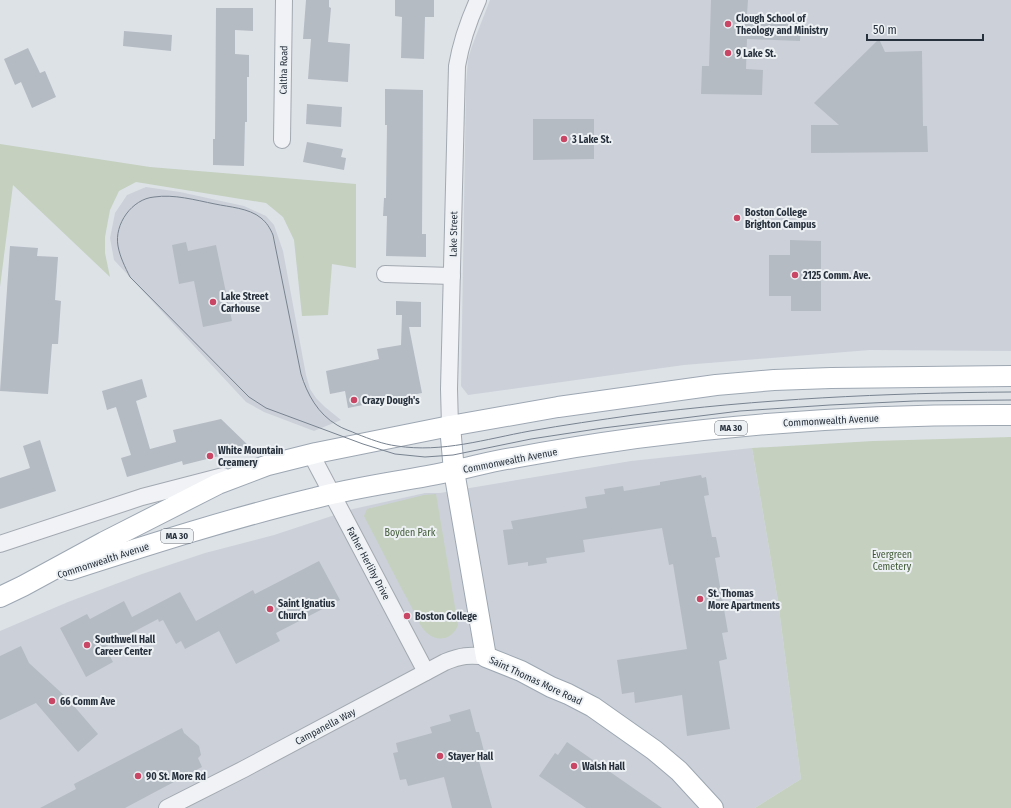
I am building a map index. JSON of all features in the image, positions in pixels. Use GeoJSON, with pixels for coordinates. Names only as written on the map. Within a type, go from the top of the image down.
{"type":"FeatureCollection","features":[{"type":"Feature","properties":{"kind":"main road","name":"Commonwealth Avenue"},"geometry":{"type":"LineString","coordinates":[[0,597],[218,484],[268,465],[311,454],[450,426],[590,402],[716,385],[774,380],[831,378],[1011,376]]}},
{"type":"Feature","properties":{"kind":"main road","name":"Commonwealth Avenue"},"geometry":{"type":"LineString","coordinates":[[23,586],[220,524],[332,493],[454,471],[514,457],[685,432],[799,422],[858,418],[1011,415]]}},
{"type":"Feature","properties":{"kind":"main road","name":"Lake Street"},"geometry":{"type":"LineString","coordinates":[[450,426],[454,471]]}},
{"type":"Feature","properties":{"kind":"main road","name":"Saint Thomas More Road"},"geometry":{"type":"LineString","coordinates":[[454,471],[486,657],[521,671],[593,707],[669,762],[712,808]]}},
{"type":"Feature","properties":{"kind":"street","name":"Caltha Road"},"geometry":{"type":"LineString","coordinates":[[282,140],[284,0]]}},
{"type":"Feature","properties":{"kind":"street","name":"Lake Street"},"geometry":{"type":"LineString","coordinates":[[450,426],[449,389],[457,66],[464,32],[478,0]]}},
{"type":"Feature","properties":{"kind":"street"},"geometry":{"type":"LineString","coordinates":[[385,274],[452,276]]}},
{"type":"Feature","properties":{"kind":"street","name":"Father Herlihy Drive"},"geometry":{"type":"LineString","coordinates":[[311,454],[426,672]]}},
{"type":"Feature","properties":{"kind":"street","name":"Commonwealth Avenue"},"geometry":{"type":"LineString","coordinates":[[0,544],[142,497],[268,465]]}},
{"type":"Feature","properties":{"kind":"street","name":"Campanella Way"},"geometry":{"type":"LineString","coordinates":[[167,808],[453,659],[473,654],[486,657]]}},
{"type":"Feature","properties":{"kind":"shaded area","name":"Boston College Brighton Campus"},"geometry":{"type":"Polygon","coordinates":[[[490,0],[1011,0],[1011,351],[870,350],[684,365],[468,395],[461,386],[466,85],[468,59],[490,0]]]}},
{"type":"Feature","properties":{"kind":"shaded area"},"geometry":{"type":"Polygon","coordinates":[[[146,187],[180,192],[244,206],[266,216],[274,225],[283,251],[306,375],[310,389],[325,407],[341,420],[314,431],[264,412],[246,402],[114,260],[110,238],[115,213],[127,195],[146,187]]]}},
{"type":"Feature","properties":{"kind":"shaded area","name":"Boston College"},"geometry":{"type":"Polygon","coordinates":[[[752,448],[778,601],[801,779],[755,808],[0,808],[0,631],[68,602],[142,574],[205,553],[274,535],[353,509],[425,493],[440,493],[631,461],[752,448]]]}},
{"type":"Feature","properties":{"kind":"green space"},"geometry":{"type":"Polygon","coordinates":[[[0,144],[150,167],[356,184],[356,268],[332,264],[328,315],[302,316],[294,240],[283,217],[266,203],[136,182],[119,191],[110,210],[105,237],[105,253],[110,277],[13,185],[0,287],[0,144]]]}},
{"type":"Feature","properties":{"kind":"green space","name":"Evergreen Cemetery"},"geometry":{"type":"Polygon","coordinates":[[[1011,437],[1011,808],[755,808],[801,779],[778,601],[752,448],[873,441],[1011,437]]]}},
{"type":"Feature","properties":{"kind":"green space","name":"Boyden Park"},"geometry":{"type":"Polygon","coordinates":[[[436,494],[458,625],[453,634],[440,639],[427,633],[420,624],[364,516],[367,509],[424,495],[436,494]]]}},
{"type":"Feature","properties":{"kind":"building"},"geometry":{"type":"Polygon","coordinates":[[[306,0],[329,0],[329,7],[331,8],[328,42],[350,44],[348,82],[308,79],[311,39],[303,39],[306,0]]]}},
{"type":"Feature","properties":{"kind":"building"},"geometry":{"type":"Polygon","coordinates":[[[395,0],[434,0],[434,17],[425,17],[424,59],[401,58],[402,17],[395,16],[395,0]]]}},
{"type":"Feature","properties":{"kind":"building","name":"9 Lake St."},"geometry":{"type":"Polygon","coordinates":[[[711,0],[748,0],[747,14],[801,15],[800,41],[747,39],[746,69],[763,70],[762,95],[701,94],[702,66],[709,66],[711,0]]]}},
{"type":"Feature","properties":{"kind":"building"},"geometry":{"type":"Polygon","coordinates":[[[216,8],[253,8],[253,31],[235,30],[235,54],[249,55],[244,166],[213,165],[213,139],[215,139],[216,8]]]}},
{"type":"Feature","properties":{"kind":"building"},"geometry":{"type":"Polygon","coordinates":[[[124,31],[172,35],[171,51],[123,46],[124,31]]]}},
{"type":"Feature","properties":{"kind":"building"},"geometry":{"type":"Polygon","coordinates":[[[879,39],[885,52],[922,51],[923,126],[927,126],[928,152],[811,153],[811,125],[839,125],[814,103],[879,39]]]}},
{"type":"Feature","properties":{"kind":"building"},"geometry":{"type":"Polygon","coordinates":[[[28,48],[40,73],[45,71],[56,97],[32,108],[21,82],[15,85],[4,59],[28,48]]]}},
{"type":"Feature","properties":{"kind":"building"},"geometry":{"type":"Polygon","coordinates":[[[385,89],[423,90],[422,234],[426,234],[426,257],[386,256],[387,216],[383,216],[384,198],[386,198],[387,125],[385,125],[385,89]]]}},
{"type":"Feature","properties":{"kind":"building"},"geometry":{"type":"Polygon","coordinates":[[[307,104],[342,107],[341,127],[306,124],[307,104]]]}},
{"type":"Feature","properties":{"kind":"building","name":"3 Lake St."},"geometry":{"type":"Polygon","coordinates":[[[533,119],[594,119],[594,159],[533,160],[533,119]]]}},
{"type":"Feature","properties":{"kind":"building"},"geometry":{"type":"Polygon","coordinates":[[[307,142],[343,149],[341,157],[346,158],[344,170],[303,162],[307,142]]]}},
{"type":"Feature","properties":{"kind":"building","name":"2125 Comm. Ave."},"geometry":{"type":"Polygon","coordinates":[[[790,240],[821,241],[821,311],[791,311],[791,296],[769,296],[769,255],[790,255],[790,240]]]}},
{"type":"Feature","properties":{"kind":"building","name":"Lake Street Carhouse"},"geometry":{"type":"Polygon","coordinates":[[[186,242],[188,251],[216,245],[232,321],[203,327],[194,281],[179,284],[172,245],[186,242]]]}},
{"type":"Feature","properties":{"kind":"building"},"geometry":{"type":"Polygon","coordinates":[[[10,246],[38,248],[37,256],[58,257],[55,300],[61,301],[58,344],[52,344],[48,394],[0,391],[10,246]]]}},
{"type":"Feature","properties":{"kind":"building"},"geometry":{"type":"Polygon","coordinates":[[[396,301],[421,302],[421,327],[409,327],[422,393],[348,408],[345,391],[330,394],[326,371],[379,359],[377,349],[401,345],[402,315],[396,315],[396,301]]]}},
{"type":"Feature","properties":{"kind":"building"},"geometry":{"type":"Polygon","coordinates":[[[142,379],[147,397],[136,401],[150,449],[176,442],[173,430],[221,419],[251,448],[183,465],[182,461],[127,477],[121,458],[131,455],[116,407],[107,410],[102,391],[142,379]]]}},
{"type":"Feature","properties":{"kind":"building"},"geometry":{"type":"Polygon","coordinates":[[[40,440],[56,491],[0,509],[0,478],[30,468],[23,446],[40,440]]]}},
{"type":"Feature","properties":{"kind":"building","name":"St. Thomas More Apartments"},"geometry":{"type":"Polygon","coordinates":[[[701,475],[702,478],[706,477],[709,495],[704,496],[712,537],[716,537],[720,557],[715,558],[728,632],[722,633],[727,659],[719,661],[730,729],[687,736],[682,695],[635,703],[634,692],[622,694],[617,660],[687,649],[673,564],[669,565],[662,528],[583,540],[585,552],[546,558],[547,563],[528,566],[528,562],[508,565],[503,530],[513,529],[511,521],[587,508],[585,497],[605,494],[604,489],[623,486],[624,491],[660,485],[660,482],[701,475]]]}},
{"type":"Feature","properties":{"kind":"building"},"geometry":{"type":"Polygon","coordinates":[[[319,561],[340,600],[276,633],[280,641],[236,664],[219,631],[185,649],[181,641],[176,644],[163,620],[159,622],[158,619],[105,647],[113,662],[86,677],[60,628],[87,614],[90,619],[124,601],[132,617],[180,592],[196,621],[253,590],[255,594],[319,561]]]}},
{"type":"Feature","properties":{"kind":"building","name":"66 Comm Ave"},"geometry":{"type":"Polygon","coordinates":[[[21,646],[29,663],[67,698],[98,734],[78,752],[36,703],[0,720],[0,656],[21,646]]]}},
{"type":"Feature","properties":{"kind":"building","name":"Stayer Hall"},"geometry":{"type":"Polygon","coordinates":[[[470,709],[476,732],[479,732],[486,759],[479,761],[492,808],[452,808],[444,777],[408,786],[406,779],[400,780],[393,753],[398,752],[396,743],[432,733],[430,727],[451,721],[449,715],[470,709]]]}},
{"type":"Feature","properties":{"kind":"building","name":"90 St. More Rd"},"geometry":{"type":"Polygon","coordinates":[[[182,728],[184,733],[199,746],[201,755],[198,758],[202,767],[125,808],[40,808],[76,789],[74,784],[182,728]]]}},
{"type":"Feature","properties":{"kind":"building","name":"Walsh Hall"},"geometry":{"type":"Polygon","coordinates":[[[567,742],[662,808],[586,808],[539,776],[555,753],[558,755],[567,742]]]}},
{"type":"Feature","properties":{"kind":"tram line"},"geometry":{"type":"LineString","coordinates":[[1011,392],[869,395],[681,409],[530,431],[464,444],[431,448],[414,448],[392,445],[381,443],[339,426],[324,415],[314,403],[306,389],[301,374],[273,235],[261,218],[251,212],[239,208],[169,196],[154,197],[139,202],[126,214],[122,221],[117,238],[119,250],[130,277],[249,397],[266,408],[363,444],[395,454],[425,457],[453,455],[531,439],[603,428],[740,411],[914,401],[1011,400]]}},
{"type":"Feature","properties":{"kind":"place","name":"Clough School of Theology and Ministry"},"geometry":{"type":"Point","coordinates":[728,24]}},
{"type":"Feature","properties":{"kind":"place","name":"9 Lake St."},"geometry":{"type":"Point","coordinates":[728,53]}},
{"type":"Feature","properties":{"kind":"place","name":"3 Lake St."},"geometry":{"type":"Point","coordinates":[564,139]}},
{"type":"Feature","properties":{"kind":"place","name":"Boston College Brighton Campus"},"geometry":{"type":"Point","coordinates":[737,218]}},
{"type":"Feature","properties":{"kind":"place","name":"2125 Comm. Ave."},"geometry":{"type":"Point","coordinates":[795,275]}},
{"type":"Feature","properties":{"kind":"place","name":"Lake Street Carhouse"},"geometry":{"type":"Point","coordinates":[213,302]}},
{"type":"Feature","properties":{"kind":"place","name":"Crazy Dough's"},"geometry":{"type":"Point","coordinates":[354,400]}},
{"type":"Feature","properties":{"kind":"place","name":"White Mountain Creamery"},"geometry":{"type":"Point","coordinates":[210,456]}},
{"type":"Feature","properties":{"kind":"place","name":"St. Thomas More Apartments"},"geometry":{"type":"Point","coordinates":[700,599]}},
{"type":"Feature","properties":{"kind":"place","name":"Saint Ignatius Church"},"geometry":{"type":"Point","coordinates":[270,609]}},
{"type":"Feature","properties":{"kind":"place","name":"Boston College"},"geometry":{"type":"Point","coordinates":[407,616]}},
{"type":"Feature","properties":{"kind":"place","name":"Southwell Hall Career Center"},"geometry":{"type":"Point","coordinates":[87,645]}},
{"type":"Feature","properties":{"kind":"place","name":"66 Comm Ave"},"geometry":{"type":"Point","coordinates":[52,701]}},
{"type":"Feature","properties":{"kind":"place","name":"Stayer Hall"},"geometry":{"type":"Point","coordinates":[440,756]}},
{"type":"Feature","properties":{"kind":"place","name":"Walsh Hall"},"geometry":{"type":"Point","coordinates":[574,766]}},
{"type":"Feature","properties":{"kind":"place","name":"90 St. More Rd"},"geometry":{"type":"Point","coordinates":[138,776]}}]}
